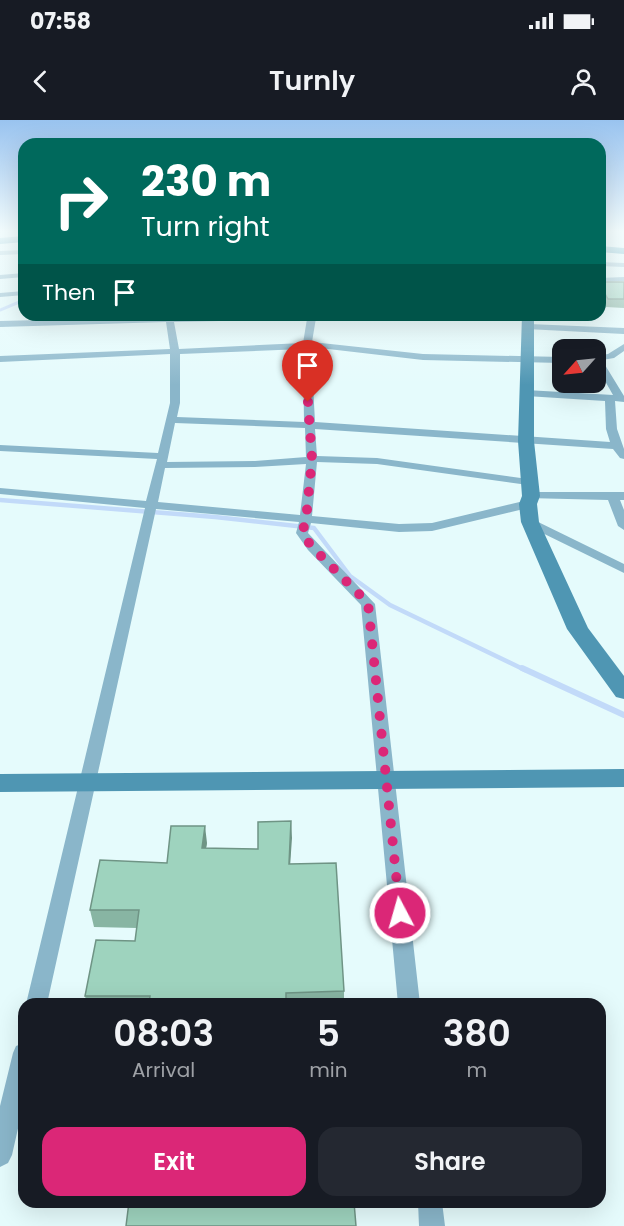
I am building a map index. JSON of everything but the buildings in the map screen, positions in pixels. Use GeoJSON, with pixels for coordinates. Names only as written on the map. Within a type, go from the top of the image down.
{"type":"FeatureCollection","features":[{"type":"Feature","properties":{"kind":"street"},"geometry":{"type":"LineString","coordinates":[[0,295],[18,294]]}},
{"type":"Feature","properties":{"kind":"street"},"geometry":{"type":"LineString","coordinates":[[0,324],[72,321]]}},
{"type":"Feature","properties":{"kind":"street"},"geometry":{"type":"LineString","coordinates":[[37,998],[175,403],[175,351],[170,321]]}},
{"type":"Feature","properties":{"kind":"street"},"geometry":{"type":"LineString","coordinates":[[311,321],[308,345],[309,425],[312,459],[304,525],[312,547],[368,603],[408,998]]}},
{"type":"Feature","properties":{"kind":"street"},"geometry":{"type":"LineString","coordinates":[[624,331],[529,321],[526,393],[529,501],[578,629],[624,692]]}},
{"type":"Feature","properties":{"kind":"street"},"geometry":{"type":"LineString","coordinates":[[0,359],[308,345],[423,357],[552,359]]}},
{"type":"Feature","properties":{"kind":"street"},"geometry":{"type":"LineString","coordinates":[[606,356],[622,351]]}},
{"type":"Feature","properties":{"kind":"street"},"geometry":{"type":"LineString","coordinates":[[606,377],[618,398],[610,422],[615,446],[624,456]]}},
{"type":"Feature","properties":{"kind":"street"},"geometry":{"type":"LineString","coordinates":[[526,393],[618,398]]}},
{"type":"Feature","properties":{"kind":"street"},"geometry":{"type":"LineString","coordinates":[[171,420],[309,425],[615,446]]}},
{"type":"Feature","properties":{"kind":"street"},"geometry":{"type":"LineString","coordinates":[[0,448],[161,460],[255,464],[312,459],[377,461],[529,501],[624,569]]}},
{"type":"Feature","properties":{"kind":"street"},"geometry":{"type":"LineString","coordinates":[[0,491],[150,510],[304,525],[399,528],[432,527],[529,501],[618,496],[623,522]]}},
{"type":"Feature","properties":{"kind":"street"},"geometry":{"type":"LineString","coordinates":[[0,783],[624,778]]}},
{"type":"Feature","properties":{"kind":"street"},"geometry":{"type":"LineString","coordinates":[[0,1155],[18,1078]]}},
{"type":"Feature","properties":{"kind":"street"},"geometry":{"type":"LineString","coordinates":[[430,1208],[432,1226]]}},
{"type":"Feature","properties":{"kind":"waterway"},"geometry":{"type":"LineString","coordinates":[[0,310],[18,302]]}},
{"type":"Feature","properties":{"kind":"waterway"},"geometry":{"type":"LineString","coordinates":[[0,500],[215,517],[314,528],[350,576],[390,605],[525,670]]}},
{"type":"Feature","properties":{"kind":"waterway"},"geometry":{"type":"LineString","coordinates":[[522,668],[624,715]]}},
{"type":"Feature","properties":{"kind":"route"},"geometry":{"type":"LineString","coordinates":[[308,402],[312,459],[306,520],[302,533],[312,547],[368,603],[400,913]]}}]}
